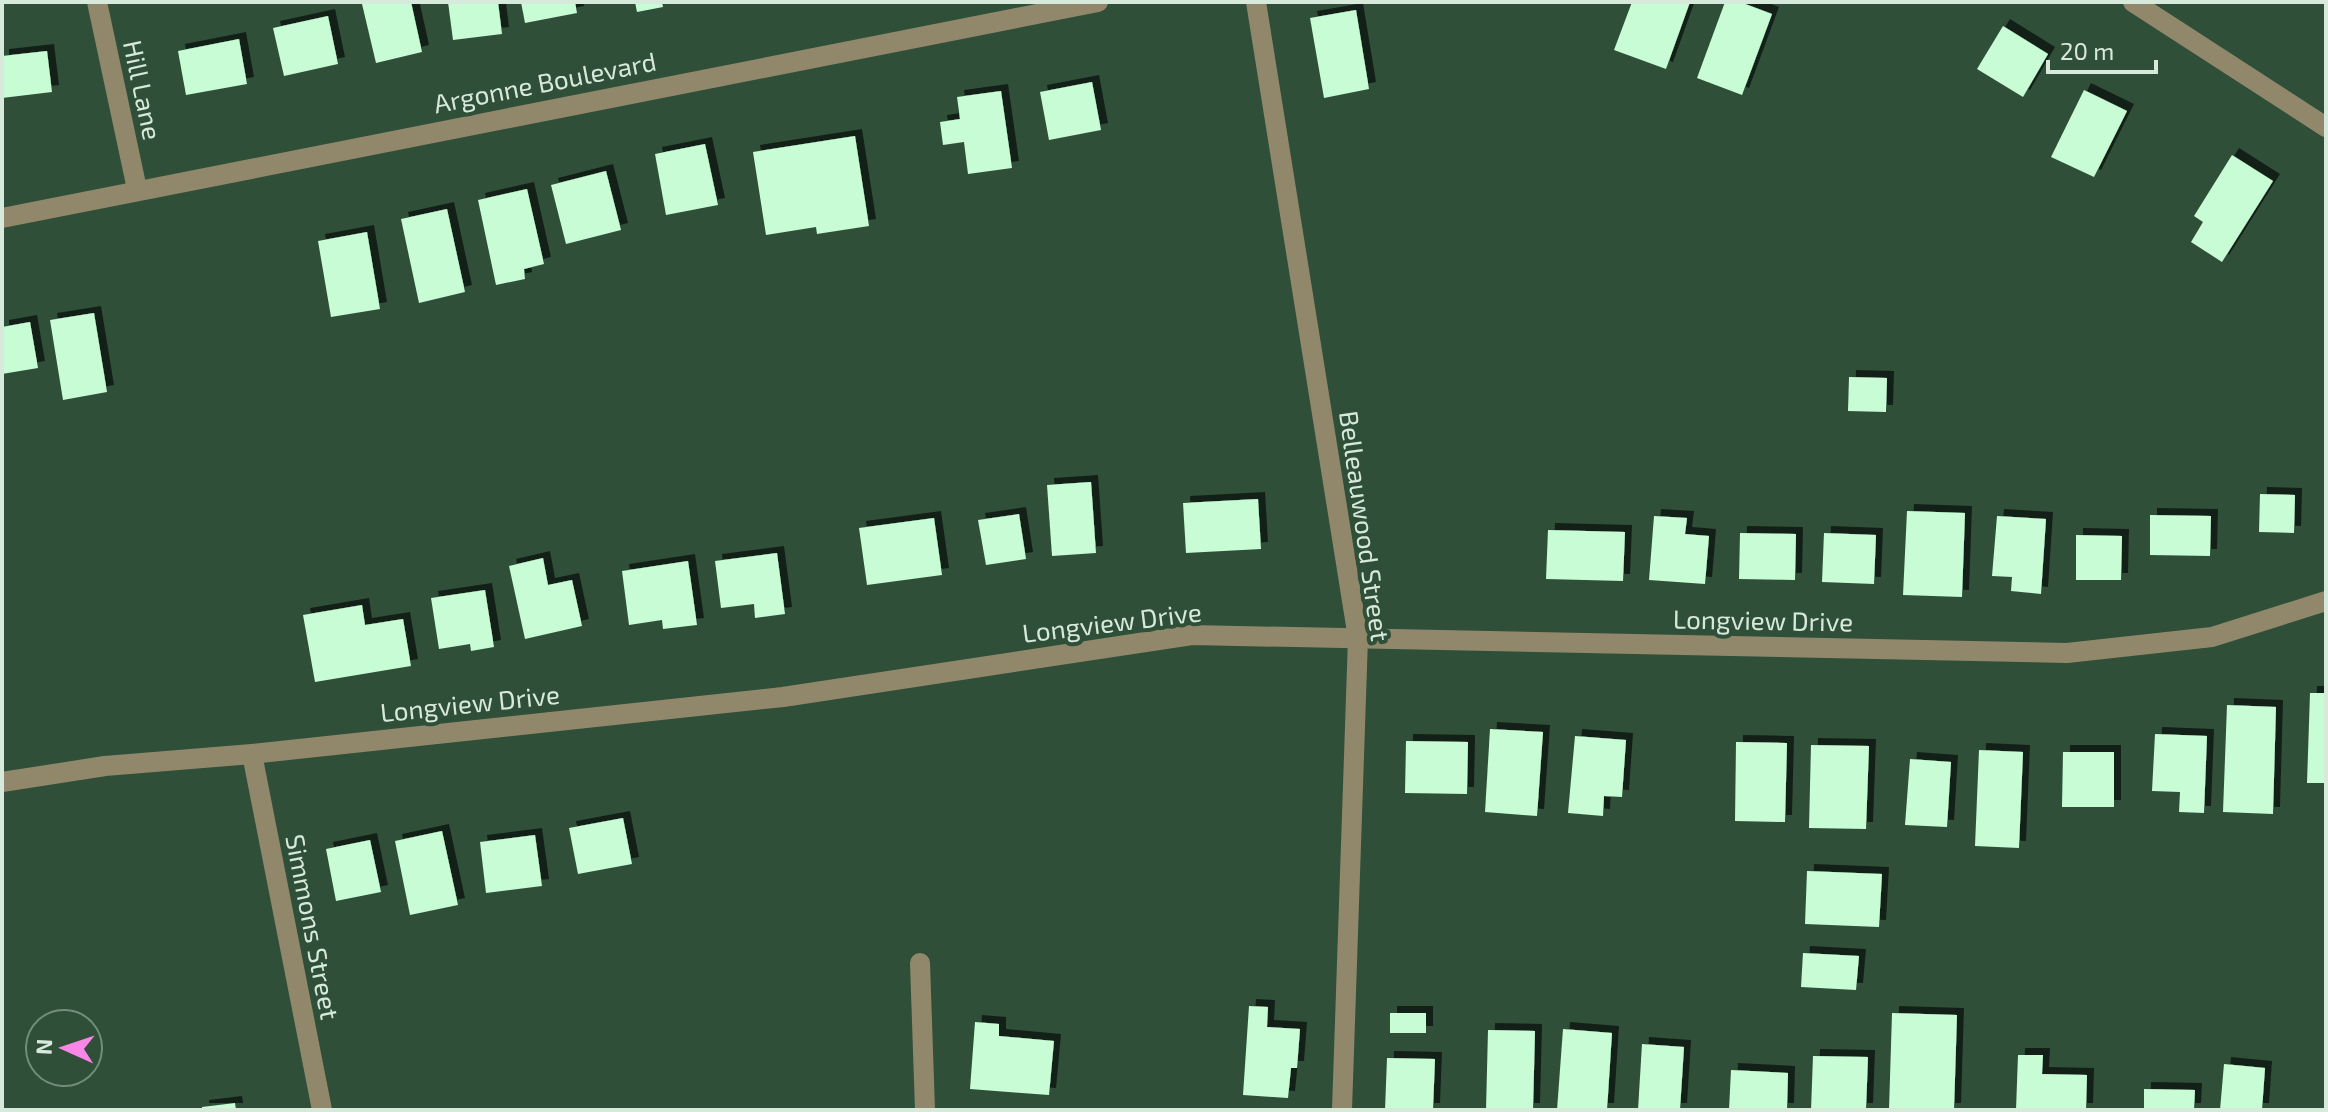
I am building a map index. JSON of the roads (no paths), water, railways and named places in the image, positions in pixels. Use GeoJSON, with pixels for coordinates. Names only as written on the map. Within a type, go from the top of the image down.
{"type":"FeatureCollection","features":[{"type":"Feature","properties":{"kind":"street","name":"Hill Lane"},"geometry":{"type":"LineString","coordinates":[[97,2],[137,189]]}},
{"type":"Feature","properties":{"kind":"street","name":"Argonne Boulevard"},"geometry":{"type":"LineString","coordinates":[[2,218],[1098,2]]}},
{"type":"Feature","properties":{"kind":"street","name":"Belleauwood Street"},"geometry":{"type":"LineString","coordinates":[[1256,2],[1358,638],[1342,1110]]}},
{"type":"Feature","properties":{"kind":"street"},"geometry":{"type":"LineString","coordinates":[[2133,2],[2326,127]]}},
{"type":"Feature","properties":{"kind":"street","name":"Longview Drive"},"geometry":{"type":"LineString","coordinates":[[2,782],[105,766],[252,754],[783,697],[1192,635],[2067,653],[2212,637],[2326,601]]}},
{"type":"Feature","properties":{"kind":"street","name":"Simmons Street"},"geometry":{"type":"LineString","coordinates":[[252,754],[322,1110]]}},
{"type":"Feature","properties":{"kind":"street"},"geometry":{"type":"LineString","coordinates":[[920,963],[925,1110]]}}]}
